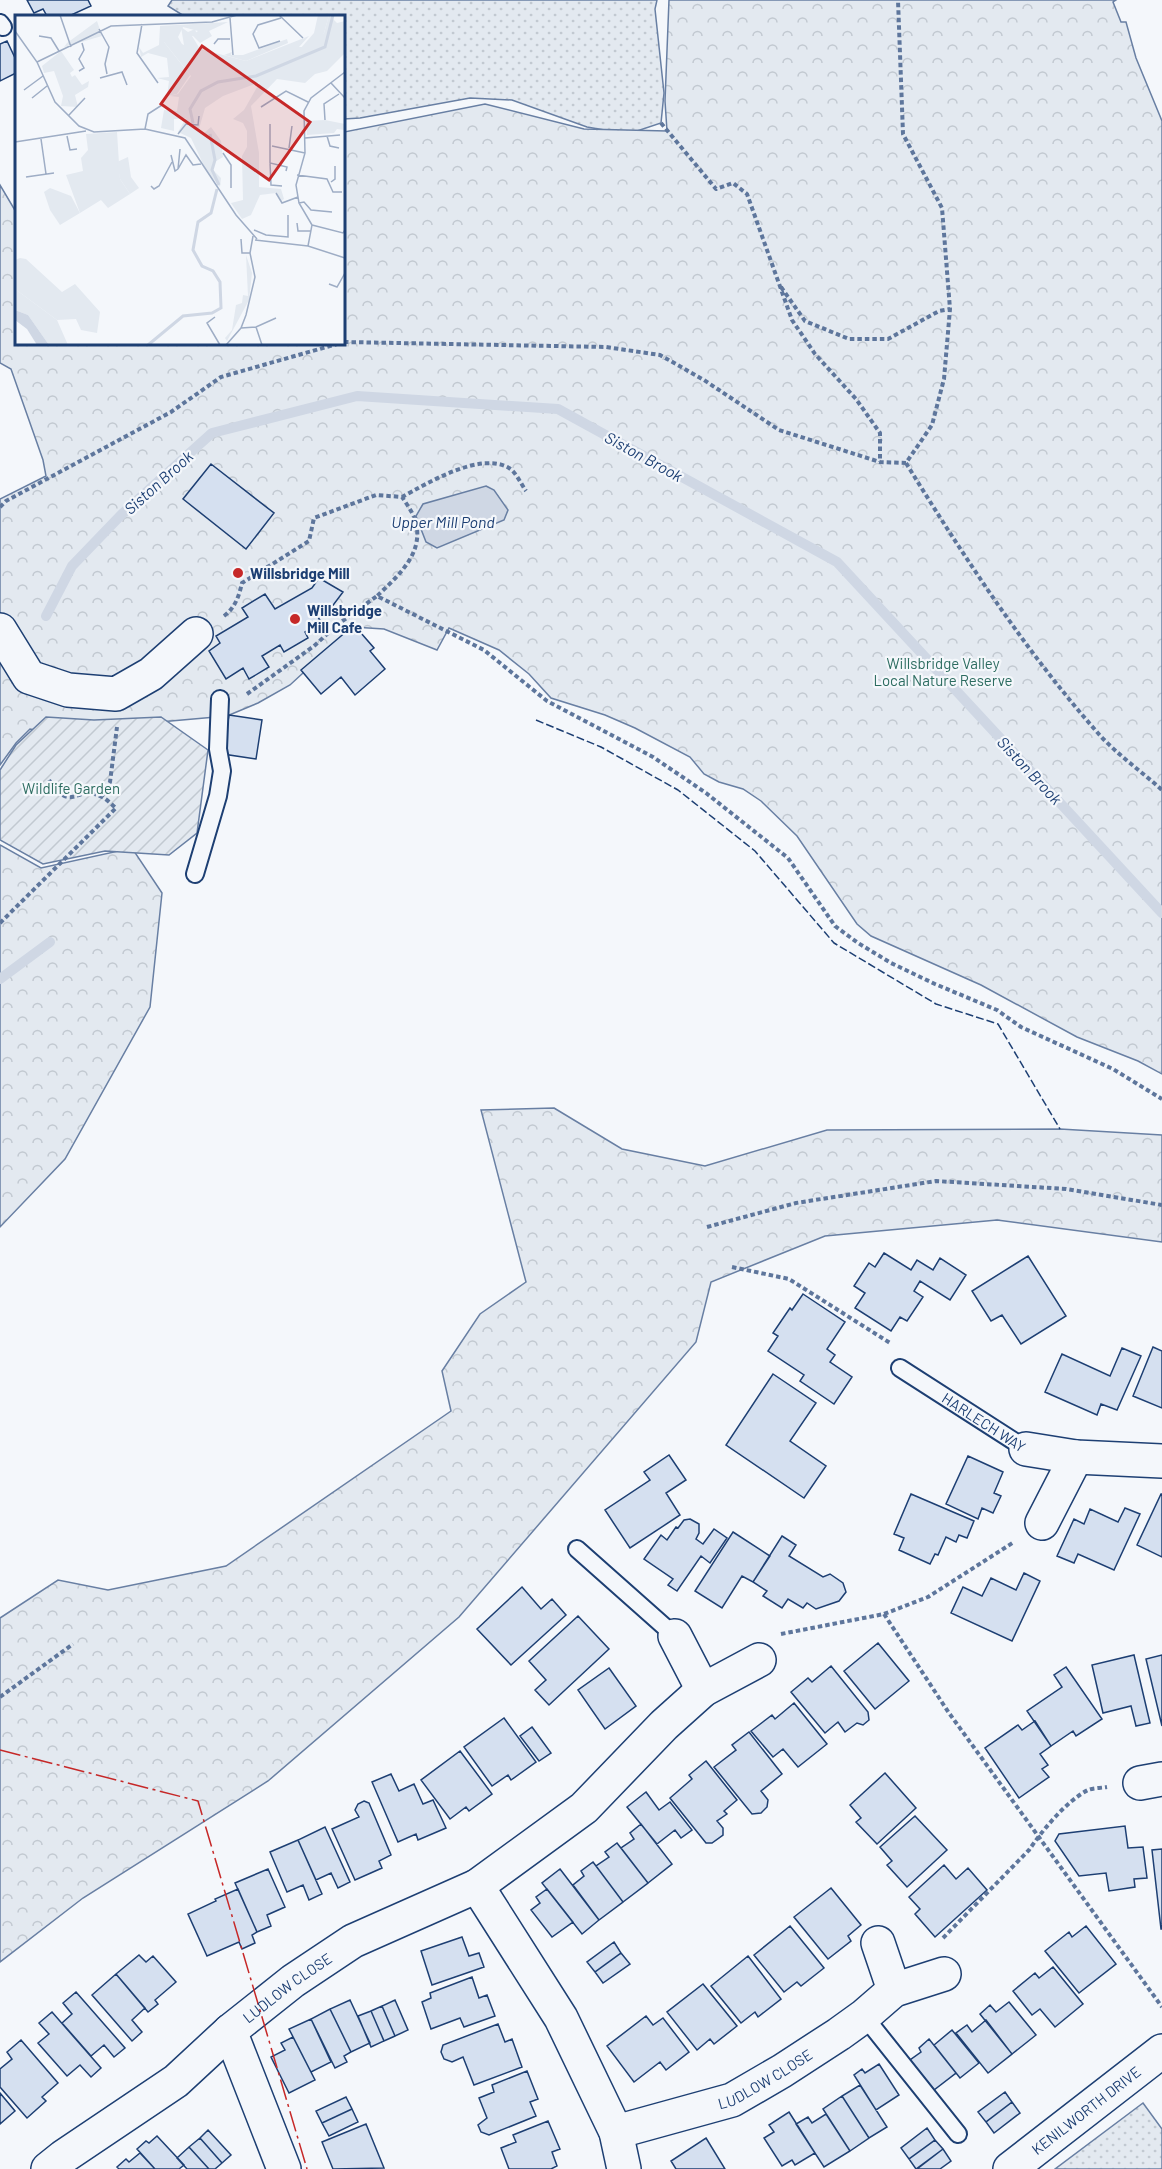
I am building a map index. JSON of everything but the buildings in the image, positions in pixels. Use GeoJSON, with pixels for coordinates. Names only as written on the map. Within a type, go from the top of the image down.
{"type":"FeatureCollection","features":[{"type":"Feature","properties":{"kind":"street"},"geometry":{"type":"LineString","coordinates":[[0,630],[29,677],[68,690],[116,694],[150,674],[196,634]]}},
{"type":"Feature","properties":{"kind":"street","name":"HARLECH WAY"},"geometry":{"type":"LineString","coordinates":[[1026,1449],[1076,1457],[1162,1461]]}},
{"type":"Feature","properties":{"kind":"street"},"geometry":{"type":"LineString","coordinates":[[1042,1523],[1076,1457]]}},
{"type":"Feature","properties":{"kind":"street"},"geometry":{"type":"LineString","coordinates":[[675,1636],[703,1690]]}},
{"type":"Feature","properties":{"kind":"street","name":"LUDLOW CLOSE"},"geometry":{"type":"LineString","coordinates":[[48,2169],[176,2081],[230,2031],[293,1981],[353,1941],[477,1886],[584,1809],[664,1725],[703,1690],[759,1660]]}},
{"type":"Feature","properties":{"kind":"street"},"geometry":{"type":"LineString","coordinates":[[477,1886],[561,2018],[616,2132],[624,2169]]}},
{"type":"Feature","properties":{"kind":"street"},"geometry":{"type":"LineString","coordinates":[[878,1943],[894,1990]]}},
{"type":"Feature","properties":{"kind":"street","name":"LUDLOW CLOSE"},"geometry":{"type":"LineString","coordinates":[[616,2132],[732,2100],[782,2071],[864,2016],[894,1990],[944,1974]]}},
{"type":"Feature","properties":{"kind":"street","name":"LUDLOW CLOSE"},"geometry":{"type":"LineString","coordinates":[[230,2031],[284,2169]]}},
{"type":"Feature","properties":{"kind":"street","name":"KENILWORTH DRIVE"},"geometry":{"type":"LineString","coordinates":[[1010,2169],[1162,2051]]}},
{"type":"Feature","properties":{"kind":"lane"},"geometry":{"type":"LineString","coordinates":[[195,874],[218,796],[222,771],[218,749],[220,699]]}},
{"type":"Feature","properties":{"kind":"lane","name":"HARLECH WAY"},"geometry":{"type":"LineString","coordinates":[[900,1368],[1026,1449]]}},
{"type":"Feature","properties":{"kind":"lane"},"geometry":{"type":"LineString","coordinates":[[577,1549],[675,1636]]}},
{"type":"Feature","properties":{"kind":"lane"},"geometry":{"type":"LineString","coordinates":[[864,2016],[958,2134]]}},
{"type":"Feature","properties":{"kind":"path"},"geometry":{"type":"LineString","coordinates":[[898,0],[903,134],[942,208],[950,309],[944,379],[932,425],[906,463]]}},
{"type":"Feature","properties":{"kind":"path"},"geometry":{"type":"LineString","coordinates":[[661,123],[716,189],[733,183],[747,194],[792,320],[815,354],[856,399],[880,433],[880,462]]}},
{"type":"Feature","properties":{"kind":"path"},"geometry":{"type":"LineString","coordinates":[[778,282],[805,321],[849,339],[888,339],[939,311],[950,309]]}},
{"type":"Feature","properties":{"kind":"path"},"geometry":{"type":"LineString","coordinates":[[345,342],[606,347],[660,355],[704,380],[779,430],[880,462],[906,463]]}},
{"type":"Feature","properties":{"kind":"path"},"geometry":{"type":"LineString","coordinates":[[0,507],[6,501],[171,412],[221,376],[333,345]]}},
{"type":"Feature","properties":{"kind":"path"},"geometry":{"type":"LineString","coordinates":[[196,634],[210,627],[230,611],[239,597],[242,583],[309,541],[315,518],[376,495],[402,497],[443,475],[489,462],[511,468],[526,491]]}},
{"type":"Feature","properties":{"kind":"path"},"geometry":{"type":"LineString","coordinates":[[906,463],[967,561],[1040,662],[1098,734],[1162,790]]}},
{"type":"Feature","properties":{"kind":"path"},"geometry":{"type":"LineString","coordinates":[[314,646],[337,625],[376,596],[408,564],[417,543],[415,519],[402,497]]}},
{"type":"Feature","properties":{"kind":"path"},"geometry":{"type":"LineString","coordinates":[[376,596],[484,650],[547,701],[653,757],[706,793],[788,858],[835,926],[858,943],[891,963],[997,1010],[1021,1027],[1113,1069],[1162,1099]]}},
{"type":"Feature","properties":{"kind":"path"},"geometry":{"type":"LineString","coordinates":[[102,796],[110,782],[117,738],[116,694]]}},
{"type":"Feature","properties":{"kind":"path"},"geometry":{"type":"LineString","coordinates":[[0,923],[116,808],[102,796],[93,794],[64,797],[58,794],[49,780]]}},
{"type":"Feature","properties":{"kind":"path"},"geometry":{"type":"LineString","coordinates":[[707,1227],[796,1203],[936,1181],[1066,1189],[1162,1205]]}},
{"type":"Feature","properties":{"kind":"path"},"geometry":{"type":"LineString","coordinates":[[732,1267],[789,1279],[892,1344],[900,1368]]}},
{"type":"Feature","properties":{"kind":"path"},"geometry":{"type":"LineString","coordinates":[[781,1634],[884,1614],[928,1597],[1015,1541]]}},
{"type":"Feature","properties":{"kind":"path"},"geometry":{"type":"LineString","coordinates":[[884,1614],[949,1713],[1162,2007]]}},
{"type":"Feature","properties":{"kind":"path"},"geometry":{"type":"LineString","coordinates":[[0,1697],[73,1644]]}},
{"type":"Feature","properties":{"kind":"path"},"geometry":{"type":"LineString","coordinates":[[940,1942],[1029,1850],[1064,1808],[1089,1790],[1151,1781]]}},
{"type":"Feature","properties":{"kind":"green space"},"geometry":{"type":"Polygon","coordinates":[[[172,0],[657,0],[655,9],[664,93],[661,123],[628,134],[587,127],[512,100],[470,98],[345,119],[345,15],[182,15],[168,6],[172,0]]]}},
{"type":"Feature","properties":{"kind":"green space","name":"Willsbridge Valley Local Nature Reserve"},"geometry":{"type":"Polygon","coordinates":[[[669,0],[1116,0],[1113,2],[1121,22],[1126,22],[1136,58],[1162,121],[1162,1074],[1138,1061],[1077,1037],[981,985],[871,936],[857,924],[797,836],[761,801],[743,789],[719,782],[704,774],[690,757],[635,728],[605,715],[551,698],[529,674],[499,650],[449,628],[437,650],[384,629],[353,627],[290,685],[258,703],[227,716],[47,732],[30,729],[0,765],[0,499],[46,476],[43,460],[11,369],[0,363],[0,185],[15,210],[15,345],[345,345],[345,132],[485,104],[584,129],[667,131],[665,101],[669,0]]]}},
{"type":"Feature","properties":{"kind":"green space","name":"Wildlife Garden"},"geometry":{"type":"Polygon","coordinates":[[[46,717],[94,720],[161,717],[208,750],[197,833],[169,855],[105,851],[43,864],[0,840],[0,770],[16,745],[46,717]]]}},
{"type":"Feature","properties":{"kind":"green space"},"geometry":{"type":"Polygon","coordinates":[[[0,845],[41,868],[132,848],[162,893],[150,1007],[65,1159],[0,1227],[0,845]]]}},
{"type":"Feature","properties":{"kind":"green space"},"geometry":{"type":"Polygon","coordinates":[[[554,1108],[622,1149],[705,1166],[827,1130],[1060,1129],[1162,1135],[1162,1242],[997,1220],[825,1236],[711,1282],[696,1342],[459,1617],[268,1781],[83,1898],[0,1962],[0,1618],[58,1580],[108,1590],[226,1566],[451,1411],[442,1371],[480,1314],[526,1282],[481,1110],[554,1108]]]}},
{"type":"Feature","properties":{"kind":"green space"},"geometry":{"type":"Polygon","coordinates":[[[1143,2103],[1162,2129],[1162,2169],[1055,2169],[1143,2103]]]}},
{"type":"Feature","properties":{"kind":"water","name":"Upper Mill Pond"},"geometry":{"type":"Polygon","coordinates":[[[486,486],[494,490],[508,510],[504,520],[437,548],[426,542],[416,516],[423,504],[486,486]]]}},
{"type":"Feature","properties":{"kind":"waterway","name":"Siston Brook"},"geometry":{"type":"LineString","coordinates":[[46,616],[72,566],[122,514],[212,433],[357,396],[558,409],[837,562],[1162,913]]}},
{"type":"Feature","properties":{"kind":"waterway","name":"Siston Brook"},"geometry":{"type":"LineString","coordinates":[[0,979],[50,942]]}},
{"type":"Feature","properties":{"kind":"fence"},"geometry":{"type":"LineString","coordinates":[[536,720],[601,747],[678,790],[755,851],[834,943],[936,1004],[998,1024],[1060,1129]]}},
{"type":"Feature","properties":{"kind":"power"},"geometry":{"type":"LineString","coordinates":[[0,1750],[198,1801],[307,2169]]}},
{"type":"Feature","properties":{"kind":"place","name":"Willsbridge Mill"},"geometry":{"type":"Point","coordinates":[238,573]}},
{"type":"Feature","properties":{"kind":"place","name":"Willsbridge Mill Cafe"},"geometry":{"type":"Point","coordinates":[295,619]}}]}
